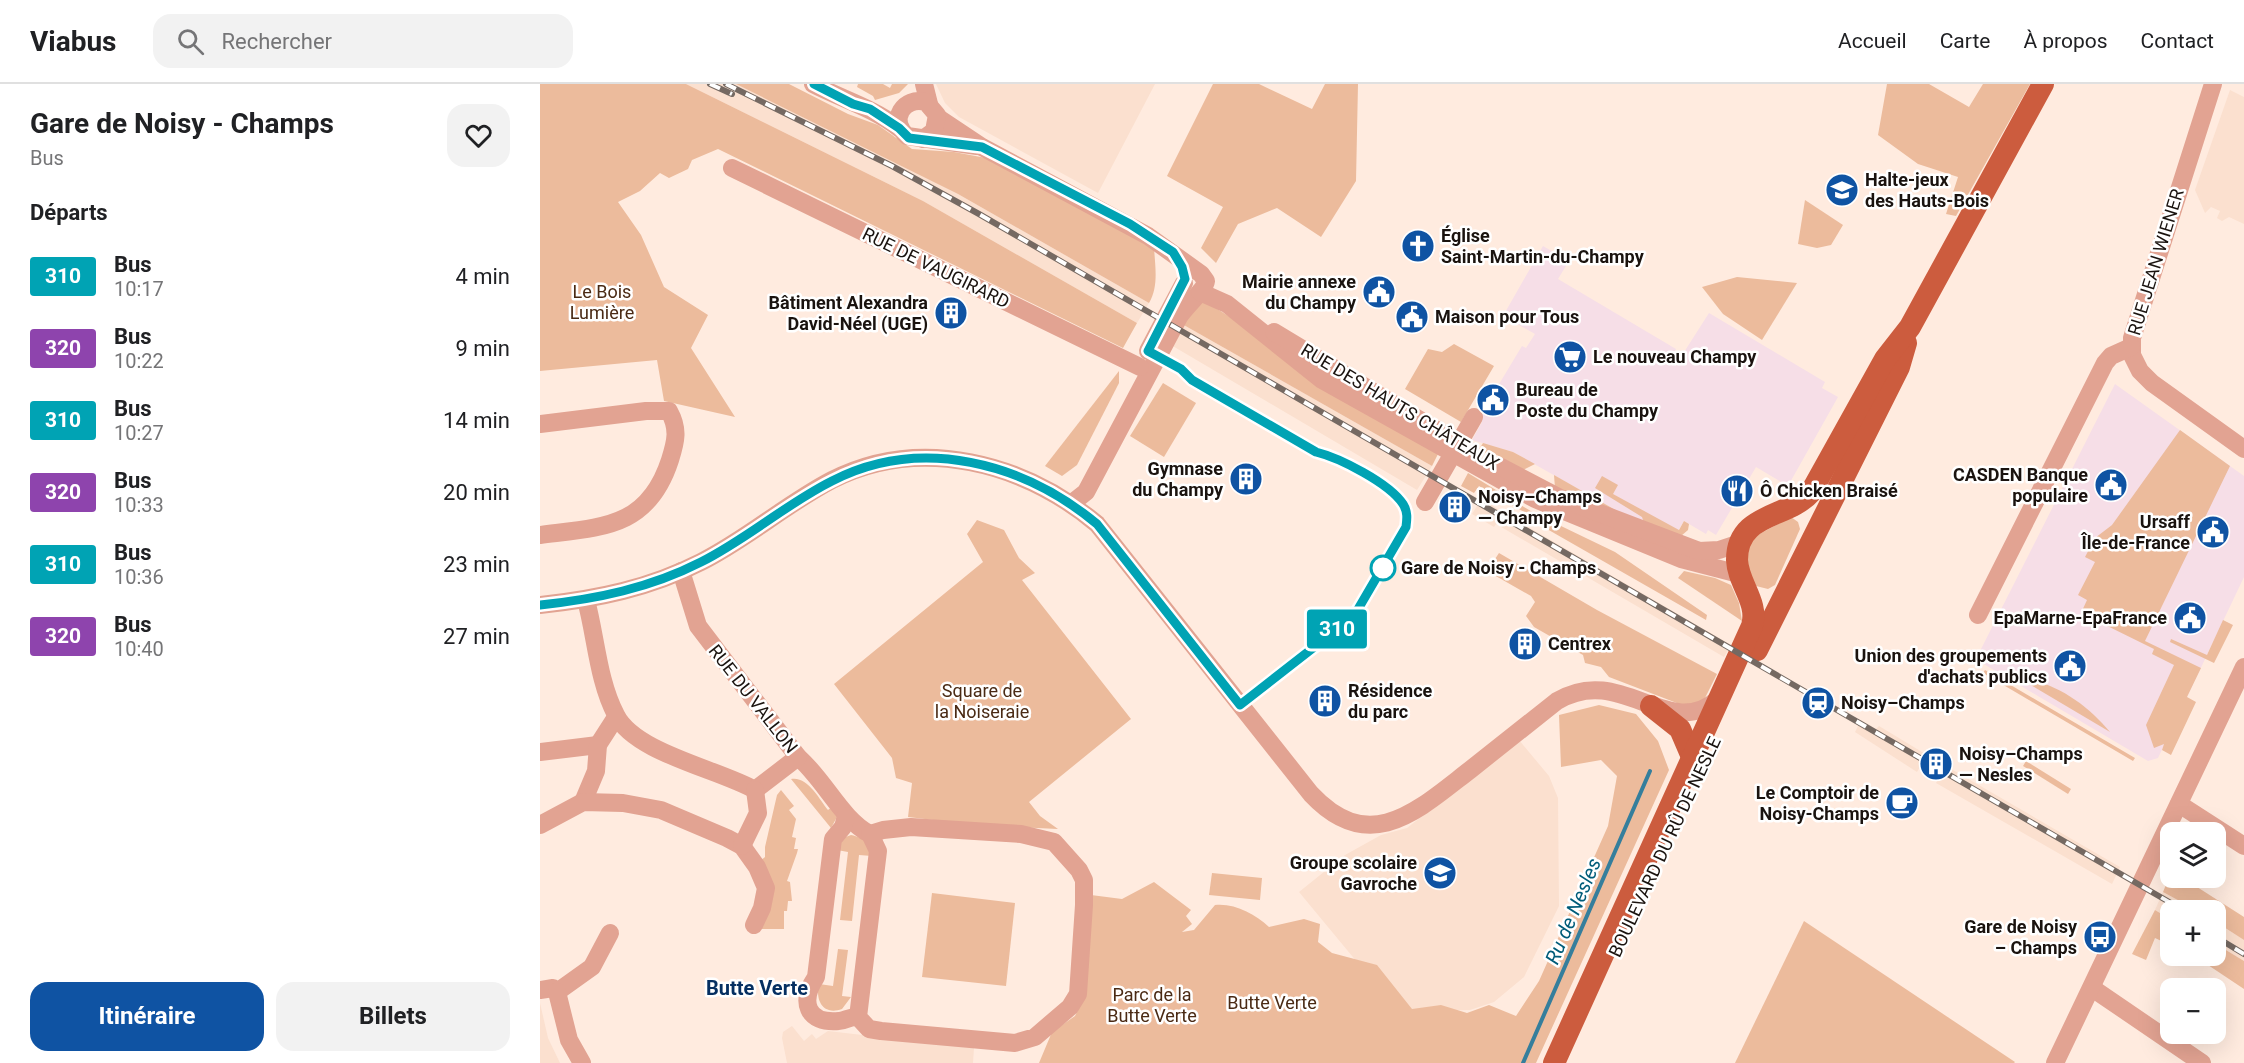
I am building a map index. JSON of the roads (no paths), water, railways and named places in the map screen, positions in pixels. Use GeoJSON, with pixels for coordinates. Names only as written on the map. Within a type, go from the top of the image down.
{"type":"FeatureCollection","features":[{"type":"Feature","properties":{"kind":"main road"},"geometry":{"type":"LineString","coordinates":[[1758,630],[1754,610],[1739,574],[1737,556],[1740,543],[1758,520],[1797,504],[1810,492],[1885,359],[1910,327],[2043,84]]}},
{"type":"Feature","properties":{"kind":"main road"},"geometry":{"type":"LineString","coordinates":[[1739,574],[1757,594],[1767,598],[1774,596],[1790,580],[1899,367],[1910,327]]}},
{"type":"Feature","properties":{"kind":"main road"},"geometry":{"type":"LineString","coordinates":[[1782,510],[1803,519],[1807,528],[1808,546]]}},
{"type":"Feature","properties":{"kind":"main road","name":"BOULEVARD DU RÛ DE NESLE"},"geometry":{"type":"LineString","coordinates":[[1568,1063],[1727,692],[1758,630],[1790,580]]}},
{"type":"Feature","properties":{"kind":"main road"},"geometry":{"type":"LineString","coordinates":[[1554,1063],[1692,757],[1727,692]]}},
{"type":"Feature","properties":{"kind":"main road"},"geometry":{"type":"LineString","coordinates":[[1651,706],[1680,729],[1692,757]]}},
{"type":"Feature","properties":{"kind":"street"},"geometry":{"type":"LineString","coordinates":[[813,84],[853,104],[870,109],[899,128],[909,138],[923,139],[934,131],[933,111],[924,84]]}},
{"type":"Feature","properties":{"kind":"street","name":"RUE JEAN WIENER"},"geometry":{"type":"LineString","coordinates":[[1978,615],[2105,363],[2111,356],[2131,347],[2145,294],[2213,84]]}},
{"type":"Feature","properties":{"kind":"street"},"geometry":{"type":"LineString","coordinates":[[870,109],[910,97],[922,101],[933,111]]}},
{"type":"Feature","properties":{"kind":"street"},"geometry":{"type":"LineString","coordinates":[[899,128],[899,113],[910,97]]}},
{"type":"Feature","properties":{"kind":"street","name":"RUE DES HAUTS CHÂTEAUX"},"geometry":{"type":"LineString","coordinates":[[933,111],[982,147],[1130,224],[1173,252],[1195,284],[1227,304],[1322,380],[1555,510],[1681,559],[1739,574]]}},
{"type":"Feature","properties":{"kind":"street","name":"RUE DES HAUTS CHÂTEAUX"},"geometry":{"type":"LineString","coordinates":[[923,139],[982,147]]}},
{"type":"Feature","properties":{"kind":"street","name":"RUE DE VAUGIRARD"},"geometry":{"type":"LineString","coordinates":[[732,168],[1140,367]]}},
{"type":"Feature","properties":{"kind":"street"},"geometry":{"type":"LineString","coordinates":[[1079,498],[1173,314],[1195,284]]}},
{"type":"Feature","properties":{"kind":"street","name":"RUE DES HAUTS CHÂTEAUX"},"geometry":{"type":"LineString","coordinates":[[1195,284],[1485,459],[1560,498],[1699,551],[1719,550],[1740,543]]}},
{"type":"Feature","properties":{"kind":"street"},"geometry":{"type":"LineString","coordinates":[[1079,498],[1088,470],[1140,367],[1161,337]]}},
{"type":"Feature","properties":{"kind":"street"},"geometry":{"type":"LineString","coordinates":[[2131,347],[2140,371],[2152,383],[2244,449]]}},
{"type":"Feature","properties":{"kind":"street"},"geometry":{"type":"LineString","coordinates":[[540,424],[646,411],[669,411],[677,434],[666,475],[644,508],[607,524],[540,534]]}},
{"type":"Feature","properties":{"kind":"street"},"geometry":{"type":"LineString","coordinates":[[1425,502],[1474,417]]}},
{"type":"Feature","properties":{"kind":"street"},"geometry":{"type":"LineString","coordinates":[[540,605],[608,596],[681,571],[727,548],[830,482],[868,466],[897,460],[975,462],[1029,480],[1047,489],[1079,498],[1097,524],[1311,794],[1326,808],[1346,820],[1381,824],[1412,814],[1564,696],[1583,691],[1605,690],[1627,695],[1651,706],[1672,712],[1695,712],[1709,707],[1727,692]]}},
{"type":"Feature","properties":{"kind":"street"},"geometry":{"type":"LineString","coordinates":[[1047,489],[1066,490],[1075,487],[1088,470]]}},
{"type":"Feature","properties":{"kind":"street","name":"RUE DU VALLON"},"geometry":{"type":"LineString","coordinates":[[681,571],[698,627],[798,757],[811,768],[846,816],[858,828],[870,834]]}},
{"type":"Feature","properties":{"kind":"street"},"geometry":{"type":"LineString","coordinates":[[586,600],[616,717],[635,736],[654,749],[755,790]]}},
{"type":"Feature","properties":{"kind":"street"},"geometry":{"type":"LineString","coordinates":[[2055,1063],[2244,667]]}},
{"type":"Feature","properties":{"kind":"street"},"geometry":{"type":"LineString","coordinates":[[583,802],[596,771],[598,745],[616,717]]}},
{"type":"Feature","properties":{"kind":"street"},"geometry":{"type":"LineString","coordinates":[[540,752],[598,745]]}},
{"type":"Feature","properties":{"kind":"street"},"geometry":{"type":"LineString","coordinates":[[755,790],[798,757]]}},
{"type":"Feature","properties":{"kind":"street"},"geometry":{"type":"LineString","coordinates":[[742,846],[758,813],[755,790]]}},
{"type":"Feature","properties":{"kind":"street"},"geometry":{"type":"LineString","coordinates":[[540,825],[583,802],[623,803],[661,810],[742,846],[757,867],[766,888],[762,908],[754,925]]}},
{"type":"Feature","properties":{"kind":"street"},"geometry":{"type":"LineString","coordinates":[[2179,804],[2244,846]]}},
{"type":"Feature","properties":{"kind":"street"},"geometry":{"type":"LineString","coordinates":[[846,816],[843,827],[833,839],[816,977],[809,987],[806,1002],[809,1010],[820,1018],[841,1021],[858,1017]]}},
{"type":"Feature","properties":{"kind":"street"},"geometry":{"type":"LineString","coordinates":[[911,827],[1021,834],[1054,842],[1079,870],[1084,880],[1084,905],[1078,994],[1070,1007],[1035,1037],[1015,1043],[881,1031],[869,1029],[858,1017],[878,851],[870,834],[911,827]]}},
{"type":"Feature","properties":{"kind":"street"},"geometry":{"type":"LineString","coordinates":[[582,1063],[569,1040],[548,991],[592,967],[610,933]]}},
{"type":"Feature","properties":{"kind":"street"},"geometry":{"type":"LineString","coordinates":[[2092,988],[2202,1063]]}},
{"type":"Feature","properties":{"kind":"waterway","name":"Ru de Nesles"},"geometry":{"type":"LineString","coordinates":[[1523,1063],[1650,771]]}},
{"type":"Feature","properties":{"kind":"railway"},"geometry":{"type":"LineString","coordinates":[[710,84],[732,94]]}},
{"type":"Feature","properties":{"kind":"railway"},"geometry":{"type":"LineString","coordinates":[[726,84],[892,166],[979,214],[2166,900]]}},
{"type":"Feature","properties":{"kind":"railway"},"geometry":{"type":"LineString","coordinates":[[2226,943],[2244,954]]}},
{"type":"Feature","properties":{"kind":"place","name":"Halte-jeux des Hauts-Bois"},"geometry":{"type":"Point","coordinates":[1842,190]}},
{"type":"Feature","properties":{"kind":"place","name":"Église Saint-Martin-du-Champy"},"geometry":{"type":"Point","coordinates":[1418,246]}},
{"type":"Feature","properties":{"kind":"place","name":"Mairie annexe du Champy"},"geometry":{"type":"Point","coordinates":[1379,292]}},
{"type":"Feature","properties":{"kind":"place","name":"Bâtiment Alexandra David-Néel (UGE)"},"geometry":{"type":"Point","coordinates":[951,313]}},
{"type":"Feature","properties":{"kind":"place","name":"Maison pour Tous"},"geometry":{"type":"Point","coordinates":[1412,317]}},
{"type":"Feature","properties":{"kind":"place","name":"Le nouveau Champy"},"geometry":{"type":"Point","coordinates":[1570,357]}},
{"type":"Feature","properties":{"kind":"place","name":"Bureau de Poste du Champy"},"geometry":{"type":"Point","coordinates":[1493,400]}},
{"type":"Feature","properties":{"kind":"place","name":"Gymnase du Champy"},"geometry":{"type":"Point","coordinates":[1246,479]}},
{"type":"Feature","properties":{"kind":"place","name":"CASDEN Banque populaire"},"geometry":{"type":"Point","coordinates":[2111,485]}},
{"type":"Feature","properties":{"kind":"place","name":"Ô Chicken Braisé"},"geometry":{"type":"Point","coordinates":[1737,491]}},
{"type":"Feature","properties":{"kind":"place","name":"Noisy–Champs — Champy"},"geometry":{"type":"Point","coordinates":[1455,507]}},
{"type":"Feature","properties":{"kind":"place","name":"Ursaff Île-de-France"},"geometry":{"type":"Point","coordinates":[2213,532]}},
{"type":"Feature","properties":{"kind":"place","name":"Gare de Noisy - Champs"},"geometry":{"type":"Point","coordinates":[1383,568]}},
{"type":"Feature","properties":{"kind":"place","name":"EpaMarne-EpaFrance"},"geometry":{"type":"Point","coordinates":[2190,618]}},
{"type":"Feature","properties":{"kind":"place","name":"Centrex"},"geometry":{"type":"Point","coordinates":[1525,644]}},
{"type":"Feature","properties":{"kind":"place","name":"Union des groupements d'achats publics"},"geometry":{"type":"Point","coordinates":[2070,666]}},
{"type":"Feature","properties":{"kind":"place","name":"Résidence du parc"},"geometry":{"type":"Point","coordinates":[1325,701]}},
{"type":"Feature","properties":{"kind":"place","name":"Noisy–Champs"},"geometry":{"type":"Point","coordinates":[1818,703]}},
{"type":"Feature","properties":{"kind":"place","name":"Noisy–Champs — Nesles"},"geometry":{"type":"Point","coordinates":[1936,764]}},
{"type":"Feature","properties":{"kind":"place","name":"Le Comptoir de Noisy-Champs"},"geometry":{"type":"Point","coordinates":[1902,803]}},
{"type":"Feature","properties":{"kind":"place","name":"Groupe scolaire Gavroche"},"geometry":{"type":"Point","coordinates":[1440,873]}},
{"type":"Feature","properties":{"kind":"place","name":"Gare de Noisy – Champs"},"geometry":{"type":"Point","coordinates":[2100,937]}},
{"type":"Feature","properties":{"kind":"district","name":"Butte Verte"},"geometry":{"type":"Point","coordinates":[757,988]}},
{"type":"Feature","properties":{"kind":"park label","name":"Le Bois Lumière"},"geometry":{"type":"Point","coordinates":[602,302]}},
{"type":"Feature","properties":{"kind":"park label","name":"Square de la Noiseraie"},"geometry":{"type":"Point","coordinates":[982,701]}},
{"type":"Feature","properties":{"kind":"park label","name":"Parc de la Butte Verte"},"geometry":{"type":"Point","coordinates":[1152,1005]}}]}
